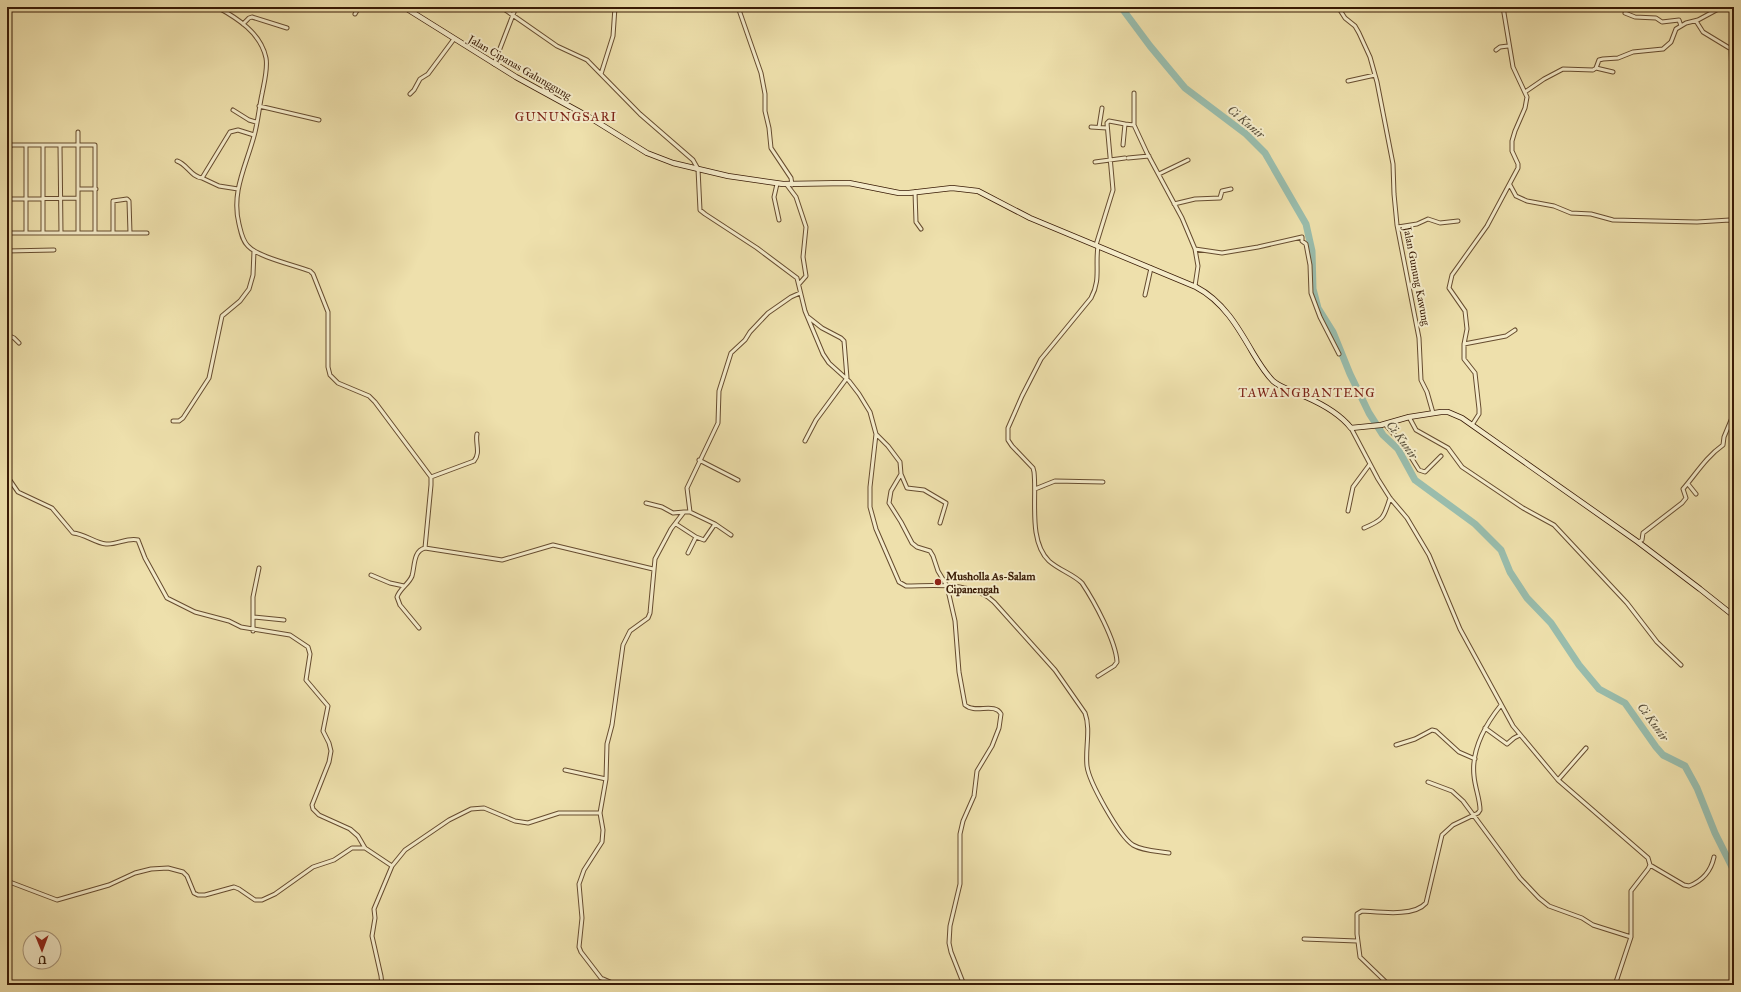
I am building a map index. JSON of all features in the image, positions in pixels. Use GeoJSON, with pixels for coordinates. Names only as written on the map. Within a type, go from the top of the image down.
{"type":"FeatureCollection","features":[{"type":"Feature","properties":{"kind":"street"},"geometry":{"type":"LineString","coordinates":[[217,7],[235,16],[253,32],[262,47],[266,58],[266,72],[254,135],[244,164],[238,190],[237,214],[244,240],[254,251],[312,272],[326,302],[328,312],[328,367],[330,375],[338,383],[372,399],[431,477],[432,484],[425,548]]}},
{"type":"Feature","properties":{"kind":"street"},"geometry":{"type":"LineString","coordinates":[[355,14],[359,7]]}},
{"type":"Feature","properties":{"kind":"street","name":"Jalan Cipanas Galunggung"},"geometry":{"type":"LineString","coordinates":[[404,7],[516,77],[589,117],[647,153],[673,164],[734,177],[777,184],[849,183],[899,193],[952,188],[978,191],[1030,218],[1195,286],[1215,299],[1224,308],[1261,365],[1275,382],[1325,407],[1341,417],[1351,428]]}},
{"type":"Feature","properties":{"kind":"street"},"geometry":{"type":"LineString","coordinates":[[501,7],[557,46],[587,60],[640,114],[694,160],[700,210],[794,275],[799,284],[800,293],[807,316],[823,354],[830,363],[847,378],[870,412],[876,434],[870,487],[870,507],[876,529],[899,582],[906,586],[965,589],[989,597],[1054,670],[1085,713],[1087,721],[1087,766],[1089,774],[1121,833],[1138,848],[1168,853]]}},
{"type":"Feature","properties":{"kind":"street"},"geometry":{"type":"LineString","coordinates":[[494,64],[516,7]]}},
{"type":"Feature","properties":{"kind":"street"},"geometry":{"type":"LineString","coordinates":[[602,74],[613,36],[616,7]]}},
{"type":"Feature","properties":{"kind":"street"},"geometry":{"type":"LineString","coordinates":[[738,7],[762,73],[765,94],[765,111],[769,128],[771,148],[791,178],[790,185],[796,197],[806,227],[803,257],[806,276],[799,284]]}},
{"type":"Feature","properties":{"kind":"street","name":"Jalan Gunung Kawung"},"geometry":{"type":"LineString","coordinates":[[1338,7],[1359,34],[1365,45],[1375,75],[1393,164],[1394,194],[1398,227],[1418,331],[1421,380],[1427,392],[1433,413]]}},
{"type":"Feature","properties":{"kind":"street"},"geometry":{"type":"LineString","coordinates":[[1472,425],[1479,414],[1475,373],[1464,359],[1464,344],[1467,329],[1465,311],[1450,288],[1452,275],[1476,244],[1510,185],[1518,168],[1518,164],[1512,151],[1512,146],[1515,131],[1526,104],[1527,97],[1514,71],[1508,46],[1503,7]]}},
{"type":"Feature","properties":{"kind":"street"},"geometry":{"type":"LineString","coordinates":[[1596,68],[1600,60],[1603,59],[1618,58],[1633,52],[1663,49],[1671,42],[1676,29],[1686,23],[1696,21],[1722,7]]}},
{"type":"Feature","properties":{"kind":"street"},"geometry":{"type":"LineString","coordinates":[[1625,13],[1635,17],[1656,18],[1662,22],[1679,20],[1681,26]]}},
{"type":"Feature","properties":{"kind":"street"},"geometry":{"type":"LineString","coordinates":[[243,24],[252,17],[287,28]]}},
{"type":"Feature","properties":{"kind":"street"},"geometry":{"type":"LineString","coordinates":[[1696,21],[1703,32],[1731,49],[1732,75]]}},
{"type":"Feature","properties":{"kind":"street"},"geometry":{"type":"LineString","coordinates":[[410,94],[414,90],[420,78],[428,74],[454,39]]}},
{"type":"Feature","properties":{"kind":"street"},"geometry":{"type":"LineString","coordinates":[[1496,50],[1500,47],[1508,46]]}},
{"type":"Feature","properties":{"kind":"street"},"geometry":{"type":"LineString","coordinates":[[1525,92],[1544,79],[1563,70],[1591,70],[1596,68],[1613,72]]}},
{"type":"Feature","properties":{"kind":"street"},"geometry":{"type":"LineString","coordinates":[[1348,81],[1375,75]]}},
{"type":"Feature","properties":{"kind":"street"},"geometry":{"type":"LineString","coordinates":[[1134,93],[1134,125],[1148,156],[1182,218],[1195,249],[1198,266],[1195,286]]}},
{"type":"Feature","properties":{"kind":"street"},"geometry":{"type":"LineString","coordinates":[[259,106],[319,120]]}},
{"type":"Feature","properties":{"kind":"street"},"geometry":{"type":"LineString","coordinates":[[1099,127],[1102,108]]}},
{"type":"Feature","properties":{"kind":"street"},"geometry":{"type":"LineString","coordinates":[[233,110],[249,120],[256,122]]}},
{"type":"Feature","properties":{"kind":"street"},"geometry":{"type":"LineString","coordinates":[[1098,676],[1114,666],[1116,662],[1114,647],[1103,620],[1082,583],[1050,562],[1041,550],[1036,537],[1033,468],[1008,440],[1008,428],[1040,359],[1091,298],[1095,290],[1098,279],[1096,260],[1097,246],[1114,184],[1107,123],[1134,125]]}},
{"type":"Feature","properties":{"kind":"street"},"geometry":{"type":"LineString","coordinates":[[1123,145],[1125,124]]}},
{"type":"Feature","properties":{"kind":"street"},"geometry":{"type":"LineString","coordinates":[[1091,127],[1107,128]]}},
{"type":"Feature","properties":{"kind":"street"},"geometry":{"type":"LineString","coordinates":[[202,178],[230,132],[238,130],[254,135]]}},
{"type":"Feature","properties":{"kind":"street"},"geometry":{"type":"LineString","coordinates":[[78,132],[78,233]]}},
{"type":"Feature","properties":{"kind":"street"},"geometry":{"type":"LineString","coordinates":[[54,250],[8,251],[8,145],[95,146],[95,233]]}},
{"type":"Feature","properties":{"kind":"street"},"geometry":{"type":"LineString","coordinates":[[26,145],[26,233]]}},
{"type":"Feature","properties":{"kind":"street"},"geometry":{"type":"LineString","coordinates":[[43,146],[43,233]]}},
{"type":"Feature","properties":{"kind":"street"},"geometry":{"type":"LineString","coordinates":[[60,146],[61,233]]}},
{"type":"Feature","properties":{"kind":"street"},"geometry":{"type":"LineString","coordinates":[[1095,162],[1148,156]]}},
{"type":"Feature","properties":{"kind":"street"},"geometry":{"type":"LineString","coordinates":[[1159,174],[1188,160]]}},
{"type":"Feature","properties":{"kind":"street"},"geometry":{"type":"LineString","coordinates":[[176,161],[183,164],[196,177],[202,178],[211,184],[238,190]]}},
{"type":"Feature","properties":{"kind":"street"},"geometry":{"type":"LineString","coordinates":[[777,184],[774,197],[779,220]]}},
{"type":"Feature","properties":{"kind":"street"},"geometry":{"type":"LineString","coordinates":[[1510,185],[1516,196],[1523,200],[1554,206],[1572,213],[1590,214],[1613,220],[1697,222],[1730,220],[1734,222]]}},
{"type":"Feature","properties":{"kind":"street"},"geometry":{"type":"LineString","coordinates":[[78,189],[96,189]]}},
{"type":"Feature","properties":{"kind":"street"},"geometry":{"type":"LineString","coordinates":[[1174,204],[1195,199],[1220,198],[1222,192],[1231,189]]}},
{"type":"Feature","properties":{"kind":"street"},"geometry":{"type":"LineString","coordinates":[[915,192],[916,222],[920,229]]}},
{"type":"Feature","properties":{"kind":"street"},"geometry":{"type":"LineString","coordinates":[[8,199],[78,198]]}},
{"type":"Feature","properties":{"kind":"street"},"geometry":{"type":"LineString","coordinates":[[113,233],[113,201],[127,199],[129,201],[130,233]]}},
{"type":"Feature","properties":{"kind":"street"},"geometry":{"type":"LineString","coordinates":[[1398,227],[1417,224],[1428,219],[1440,223],[1458,221]]}},
{"type":"Feature","properties":{"kind":"street"},"geometry":{"type":"LineString","coordinates":[[8,233],[147,233]]}},
{"type":"Feature","properties":{"kind":"street"},"geometry":{"type":"LineString","coordinates":[[1195,249],[1222,253],[1258,248],[1302,237],[1302,241],[1306,244],[1308,251],[1312,298],[1339,354]]}},
{"type":"Feature","properties":{"kind":"street"},"geometry":{"type":"LineString","coordinates":[[173,421],[179,421],[184,418],[208,381],[222,316],[245,297],[252,281],[254,251]]}},
{"type":"Feature","properties":{"kind":"street"},"geometry":{"type":"LineString","coordinates":[[1145,295],[1152,268]]}},
{"type":"Feature","properties":{"kind":"street"},"geometry":{"type":"LineString","coordinates":[[690,512],[687,488],[699,460],[718,423],[719,391],[731,353],[745,340],[750,332],[768,313],[791,297],[800,293]]}},
{"type":"Feature","properties":{"kind":"street"},"geometry":{"type":"LineString","coordinates":[[805,441],[816,420],[847,378],[844,341],[819,326],[807,316]]}},
{"type":"Feature","properties":{"kind":"street"},"geometry":{"type":"LineString","coordinates":[[1464,344],[1506,336],[1516,330]]}},
{"type":"Feature","properties":{"kind":"street"},"geometry":{"type":"LineString","coordinates":[[7,335],[19,342]]}},
{"type":"Feature","properties":{"kind":"street"},"geometry":{"type":"LineString","coordinates":[[1714,857],[1705,876],[1689,886],[1684,885],[1650,865],[1646,855],[1599,817],[1558,780],[1513,726],[1460,629],[1429,555],[1407,518],[1390,498],[1351,428],[1383,425],[1409,417],[1433,413],[1448,412],[1462,418],[1638,542],[1734,616]]}},
{"type":"Feature","properties":{"kind":"street"},"geometry":{"type":"LineString","coordinates":[[1638,542],[1642,540],[1643,533],[1682,503],[1686,498],[1683,490],[1708,460],[1711,454],[1722,445],[1734,413]]}},
{"type":"Feature","properties":{"kind":"street"},"geometry":{"type":"LineString","coordinates":[[1409,417],[1416,430],[1448,448],[1462,467],[1523,508],[1554,525],[1627,603],[1657,642],[1681,665]]}},
{"type":"Feature","properties":{"kind":"street"},"geometry":{"type":"LineString","coordinates":[[1383,425],[1404,446],[1418,470],[1425,472],[1441,456]]}},
{"type":"Feature","properties":{"kind":"street"},"geometry":{"type":"LineString","coordinates":[[431,477],[474,461],[478,453],[476,439],[477,434]]}},
{"type":"Feature","properties":{"kind":"street"},"geometry":{"type":"LineString","coordinates":[[876,434],[897,456],[900,462],[901,474],[907,488],[924,490],[946,503],[940,522]]}},
{"type":"Feature","properties":{"kind":"street"},"geometry":{"type":"LineString","coordinates":[[699,460],[738,480]]}},
{"type":"Feature","properties":{"kind":"street"},"geometry":{"type":"LineString","coordinates":[[1348,511],[1353,487],[1370,464]]}},
{"type":"Feature","properties":{"kind":"street"},"geometry":{"type":"LineString","coordinates":[[901,474],[892,491],[888,503],[901,522],[912,543],[917,547],[930,551],[934,556],[941,577],[948,587],[955,621],[959,672],[965,705],[969,708],[994,709],[998,710],[1001,714],[999,728],[992,746],[977,771],[974,796],[963,821],[960,834],[960,884],[951,921],[949,944],[964,985]]}},
{"type":"Feature","properties":{"kind":"street"},"geometry":{"type":"LineString","coordinates":[[7,476],[18,492],[52,508],[72,533],[80,534],[105,544],[132,539],[138,540],[145,558],[167,598],[195,612],[229,621],[241,627],[290,635],[308,648],[310,654],[306,680],[328,706],[323,731],[331,748],[328,762],[312,808],[319,815],[350,829],[358,836],[365,848],[392,866]]}},
{"type":"Feature","properties":{"kind":"street"},"geometry":{"type":"LineString","coordinates":[[1035,489],[1055,481],[1104,482]]}},
{"type":"Feature","properties":{"kind":"street"},"geometry":{"type":"LineString","coordinates":[[1688,484],[1696,494]]}},
{"type":"Feature","properties":{"kind":"street"},"geometry":{"type":"LineString","coordinates":[[1364,528],[1383,518],[1390,498]]}},
{"type":"Feature","properties":{"kind":"street"},"geometry":{"type":"LineString","coordinates":[[646,503],[662,507],[673,513],[690,512],[715,524],[731,535]]}},
{"type":"Feature","properties":{"kind":"street"},"geometry":{"type":"LineString","coordinates":[[617,985],[604,980],[596,972],[579,947],[582,918],[580,884],[584,870],[602,842],[604,830],[600,813],[606,779],[607,744],[612,725],[623,645],[630,631],[648,618],[650,614],[655,559],[671,528],[676,524],[684,512]]}},
{"type":"Feature","properties":{"kind":"street"},"geometry":{"type":"LineString","coordinates":[[676,524],[701,540],[704,539],[715,524]]}},
{"type":"Feature","properties":{"kind":"street"},"geometry":{"type":"LineString","coordinates":[[688,553],[696,536]]}},
{"type":"Feature","properties":{"kind":"street"},"geometry":{"type":"LineString","coordinates":[[419,628],[398,600],[399,593],[412,575],[417,554],[425,548],[502,560],[553,545],[653,569]]}},
{"type":"Feature","properties":{"kind":"street"},"geometry":{"type":"LineString","coordinates":[[253,630],[253,597],[259,568]]}},
{"type":"Feature","properties":{"kind":"street"},"geometry":{"type":"LineString","coordinates":[[370,575],[390,583],[404,586]]}},
{"type":"Feature","properties":{"kind":"street"},"geometry":{"type":"LineString","coordinates":[[253,617],[284,620]]}},
{"type":"Feature","properties":{"kind":"street"},"geometry":{"type":"LineString","coordinates":[[1389,985],[1362,961],[1359,954],[1357,941],[1357,914],[1360,912],[1411,911],[1422,907],[1428,898],[1436,856],[1442,835],[1453,825],[1478,813],[1480,808],[1474,776],[1475,759],[1482,733],[1501,704]]}},
{"type":"Feature","properties":{"kind":"street"},"geometry":{"type":"LineString","coordinates":[[1485,728],[1507,744],[1520,735]]}},
{"type":"Feature","properties":{"kind":"street"},"geometry":{"type":"LineString","coordinates":[[1396,746],[1415,739],[1432,730],[1436,731],[1459,752],[1475,759]]}},
{"type":"Feature","properties":{"kind":"street"},"geometry":{"type":"LineString","coordinates":[[1558,780],[1586,748]]}},
{"type":"Feature","properties":{"kind":"street"},"geometry":{"type":"LineString","coordinates":[[565,770],[606,779]]}},
{"type":"Feature","properties":{"kind":"street"},"geometry":{"type":"LineString","coordinates":[[1428,782],[1452,790],[1474,815],[1520,878],[1538,898],[1549,906],[1582,918],[1594,925],[1631,937]]}},
{"type":"Feature","properties":{"kind":"street"},"geometry":{"type":"LineString","coordinates":[[382,985],[372,936],[375,918],[374,909],[392,866],[405,850],[448,820],[471,809],[484,808],[515,821],[528,823],[560,813],[600,813]]}},
{"type":"Feature","properties":{"kind":"street"},"geometry":{"type":"LineString","coordinates":[[7,881],[57,900],[109,885],[135,873],[151,869],[168,868],[183,872],[187,876],[194,893],[198,895],[205,895],[234,888],[259,901],[268,898],[313,867],[338,858],[352,848],[365,848]]}},
{"type":"Feature","properties":{"kind":"street"},"geometry":{"type":"LineString","coordinates":[[1616,985],[1631,937],[1632,891],[1650,865]]}},
{"type":"Feature","properties":{"kind":"street"},"geometry":{"type":"LineString","coordinates":[[1304,939],[1357,941]]}},
{"type":"Feature","properties":{"kind":"waterway","name":"Ci Kunir"},"geometry":{"type":"LineString","coordinates":[[1121,7],[1150,46],[1185,88],[1246,134],[1265,153],[1306,224],[1312,251],[1313,289],[1318,308],[1333,332],[1350,374],[1369,413],[1383,435],[1398,449],[1415,480],[1475,524],[1501,550],[1510,572],[1527,598],[1551,623],[1579,665],[1599,689],[1625,703],[1663,755],[1685,766],[1697,788],[1715,833],[1734,871]]}},
{"type":"Feature","properties":{"kind":"place","name":"Musholla As-Salam Cipanengah"},"geometry":{"type":"Point","coordinates":[938,582]}},
{"type":"Feature","properties":{"kind":"district","name":"GUNUNGSARI"},"geometry":{"type":"Point","coordinates":[566,116]}},
{"type":"Feature","properties":{"kind":"district","name":"TAWANGBANTENG"},"geometry":{"type":"Point","coordinates":[1307,392]}}]}
